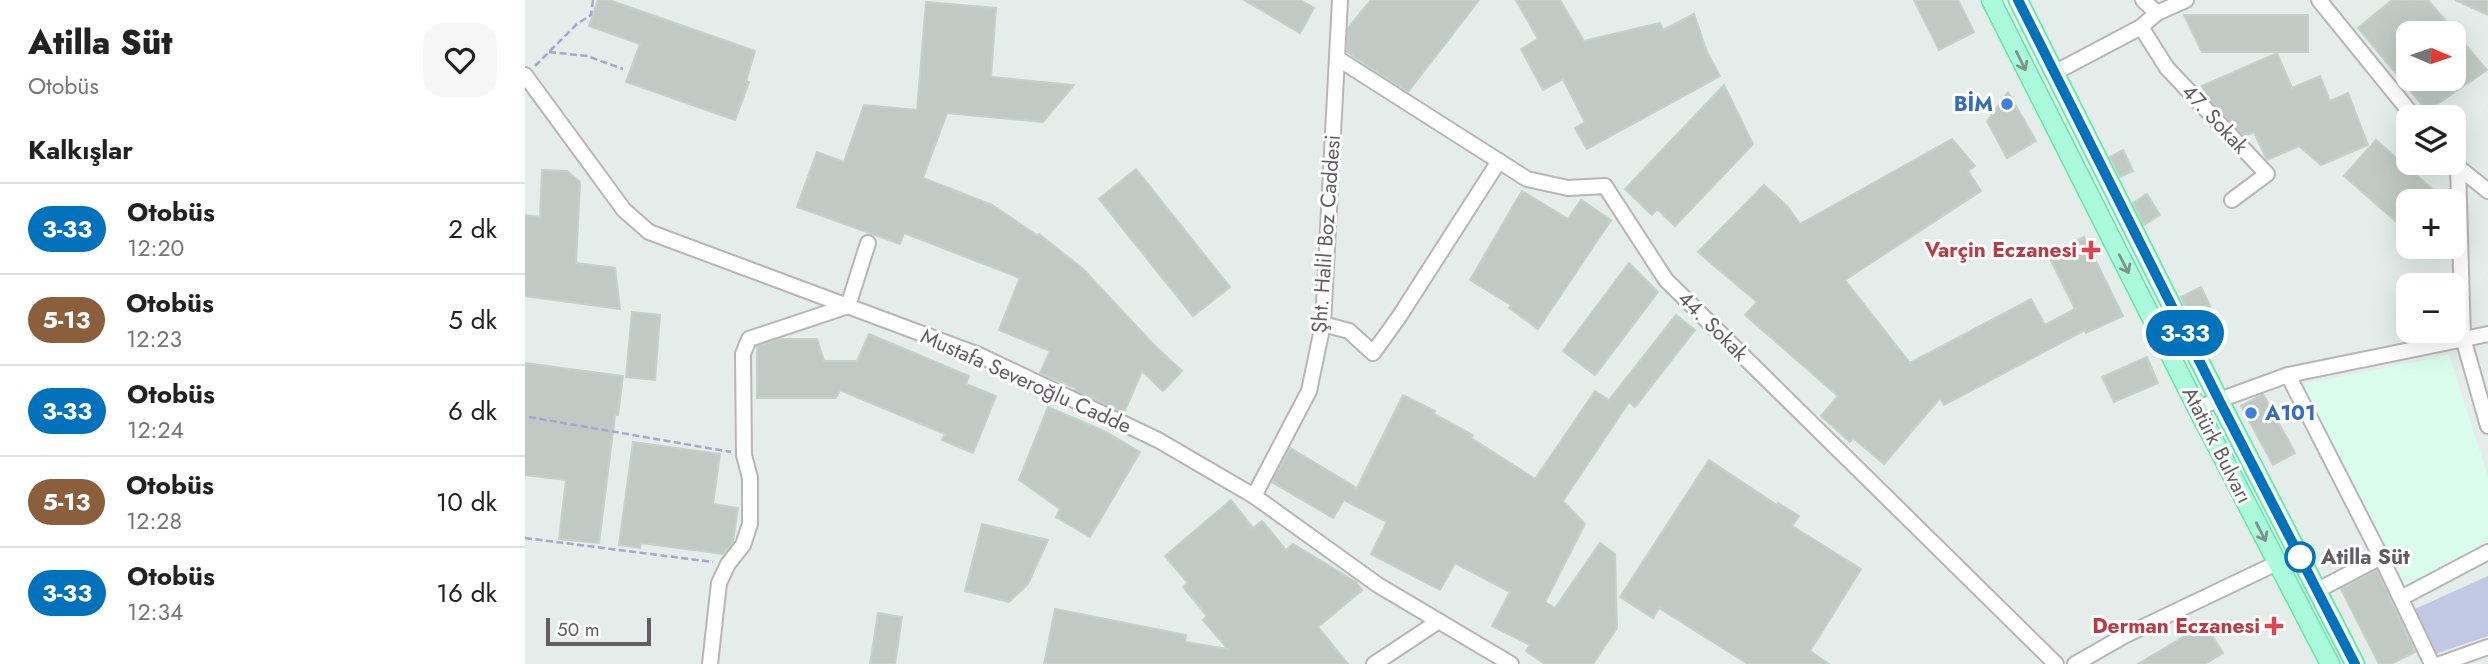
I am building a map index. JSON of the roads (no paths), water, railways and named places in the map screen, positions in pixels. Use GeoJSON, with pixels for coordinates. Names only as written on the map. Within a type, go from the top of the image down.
{"type":"FeatureCollection","features":[{"type":"Feature","properties":{"kind":"main road","name":"Atatürk Bulvarı"},"geometry":{"type":"LineString","coordinates":[[1991,0],[2330,664]]}},
{"type":"Feature","properties":{"kind":"main road","name":"Atatürk Bulvarı"},"geometry":{"type":"LineString","coordinates":[[2018,0],[2355,664]]}},
{"type":"Feature","properties":{"kind":"street","name":"Şht. Halil Boz Caddesi"},"geometry":{"type":"LineString","coordinates":[[1254,496],[1310,391],[1323,324],[1340,0]]}},
{"type":"Feature","properties":{"kind":"street"},"geometry":{"type":"LineString","coordinates":[[2143,0],[2157,13]]}},
{"type":"Feature","properties":{"kind":"street"},"geometry":{"type":"LineString","coordinates":[[2054,74],[2141,26],[2157,13],[2186,0]]}},
{"type":"Feature","properties":{"kind":"street"},"geometry":{"type":"LineString","coordinates":[[2319,0],[2404,105]]}},
{"type":"Feature","properties":{"kind":"street","name":"47. Sokak"},"geometry":{"type":"LineString","coordinates":[[2141,26],[2167,68],[2267,174],[2232,200]]}},
{"type":"Feature","properties":{"kind":"street","name":"44. Sokak"},"geometry":{"type":"LineString","coordinates":[[1337,58],[1527,179],[1568,188],[1605,186],[1666,280],[2056,664]]}},
{"type":"Feature","properties":{"kind":"street","name":"Mustafa Severoğlu Cadde"},"geometry":{"type":"LineString","coordinates":[[525,75],[624,210],[649,232],[979,355],[1158,440],[1254,496],[1378,585],[1511,664]]}},
{"type":"Feature","properties":{"kind":"street"},"geometry":{"type":"LineString","coordinates":[[1323,324],[1349,331],[1373,353],[1499,161]]}},
{"type":"Feature","properties":{"kind":"street"},"geometry":{"type":"LineString","coordinates":[[2466,172],[2488,191]]}},
{"type":"Feature","properties":{"kind":"street"},"geometry":{"type":"LineString","coordinates":[[2456,175],[2460,273]]}},
{"type":"Feature","properties":{"kind":"street"},"geometry":{"type":"LineString","coordinates":[[710,664],[719,583],[743,545],[750,524],[750,478],[744,455],[743,354],[749,339],[848,306],[868,243]]}},
{"type":"Feature","properties":{"kind":"street"},"geometry":{"type":"LineString","coordinates":[[2466,338],[2488,334]]}},
{"type":"Feature","properties":{"kind":"street"},"geometry":{"type":"LineString","coordinates":[[2197,408],[2288,375],[2439,343]]}},
{"type":"Feature","properties":{"kind":"street"},"geometry":{"type":"LineString","coordinates":[[2464,343],[2488,426]]}},
{"type":"Feature","properties":{"kind":"street"},"geometry":{"type":"LineString","coordinates":[[2288,375],[2432,664]]}},
{"type":"Feature","properties":{"kind":"street"},"geometry":{"type":"LineString","coordinates":[[2401,598],[2488,552]]}},
{"type":"Feature","properties":{"kind":"street"},"geometry":{"type":"LineString","coordinates":[[2318,590],[2381,557]]}},
{"type":"Feature","properties":{"kind":"street"},"geometry":{"type":"LineString","coordinates":[[2075,664],[2124,636],[2277,563]]}},
{"type":"Feature","properties":{"kind":"street"},"geometry":{"type":"LineString","coordinates":[[1374,664],[1439,621]]}},
{"type":"Feature","properties":{"kind":"street"},"geometry":{"type":"LineString","coordinates":[[2440,664],[2488,647]]}},
{"type":"Feature","properties":{"kind":"place","name":"BİM"},"geometry":{"type":"Point","coordinates":[2007,104]}},
{"type":"Feature","properties":{"kind":"place","name":"Varçin Eczanesi"},"geometry":{"type":"Point","coordinates":[2091,250]}},
{"type":"Feature","properties":{"kind":"place","name":"A101"},"geometry":{"type":"Point","coordinates":[2251,413]}},
{"type":"Feature","properties":{"kind":"place","name":"Atilla Süt"},"geometry":{"type":"Point","coordinates":[2300,557]}},
{"type":"Feature","properties":{"kind":"place","name":"Derman Eczanesi"},"geometry":{"type":"Point","coordinates":[2274,626]}}]}
